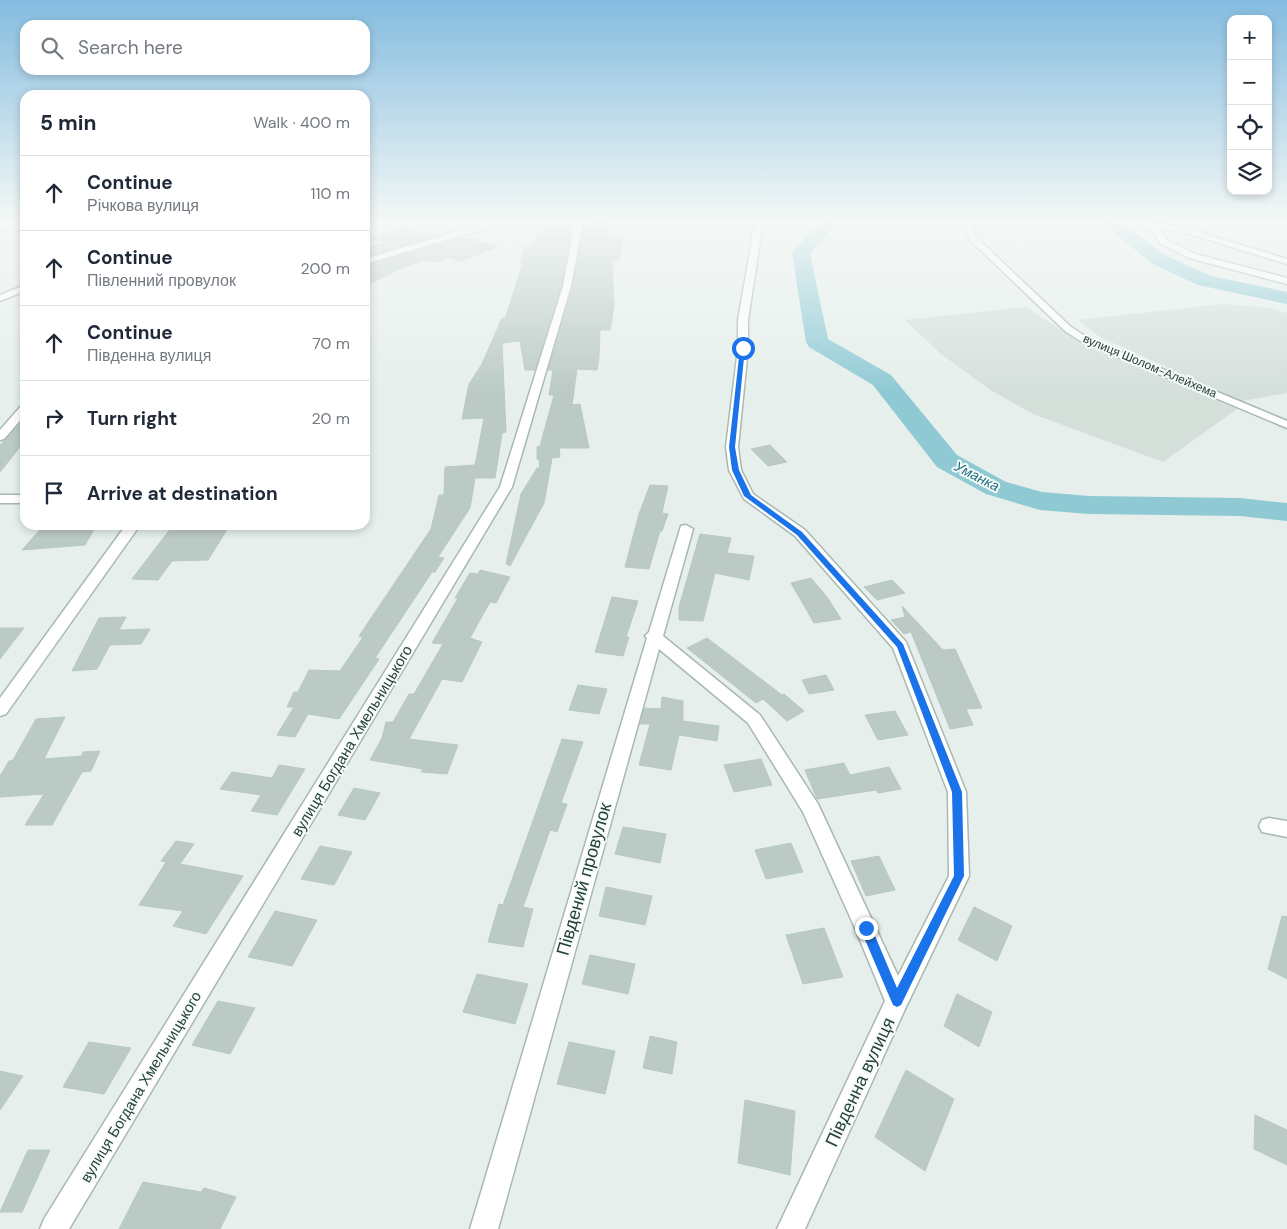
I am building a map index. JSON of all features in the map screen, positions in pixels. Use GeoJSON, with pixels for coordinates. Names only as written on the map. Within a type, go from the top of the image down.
{"type":"FeatureCollection","features":[{"type":"Feature","properties":{"kind":"street","name":"вулиця Богдана Хмельницького"},"geometry":{"type":"LineString","coordinates":[[54,1229],[506,487],[568,279]]}},
{"type":"Feature","properties":{"kind":"street","name":"Південна вулиця"},"geometry":{"type":"LineString","coordinates":[[750,279],[743,320],[743,348],[732,447],[735,470],[748,496],[800,534],[900,646],[957,792],[959,876],[897,1001],[791,1229]]}},
{"type":"Feature","properties":{"kind":"street","name":"вулиця Шолом-Алейхема"},"geometry":{"type":"LineString","coordinates":[[1016,279],[1068,329],[1085,340],[1287,425]]}},
{"type":"Feature","properties":{"kind":"street"},"geometry":{"type":"LineString","coordinates":[[0,298],[20,290]]}},
{"type":"Feature","properties":{"kind":"street"},"geometry":{"type":"LineString","coordinates":[[0,438],[20,414]]}},
{"type":"Feature","properties":{"kind":"street"},"geometry":{"type":"LineString","coordinates":[[0,499],[20,499]]}},
{"type":"Feature","properties":{"kind":"street","name":"Південий провулок"},"geometry":{"type":"LineString","coordinates":[[484,1229],[653,636],[686,529]]}},
{"type":"Feature","properties":{"kind":"street"},"geometry":{"type":"LineString","coordinates":[[0,710],[129,530]]}},
{"type":"Feature","properties":{"kind":"street"},"geometry":{"type":"LineString","coordinates":[[653,636],[754,719],[811,809],[866,928],[897,1001]]}},
{"type":"Feature","properties":{"kind":"shaded area"},"geometry":{"type":"Polygon","coordinates":[[[1222,304],[1271,308],[1287,313],[1287,393],[1242,401],[1100,337],[1078,320],[1222,304]]]}},
{"type":"Feature","properties":{"kind":"shaded area"},"geometry":{"type":"Polygon","coordinates":[[[1026,307],[1084,345],[1237,409],[1163,462],[1033,414],[989,389],[941,354],[905,320],[1026,307]]]}},
{"type":"Feature","properties":{"kind":"building"},"geometry":{"type":"Polygon","coordinates":[[[370,279],[379,279],[370,284],[370,279]]]}},
{"type":"Feature","properties":{"kind":"building"},"geometry":{"type":"Polygon","coordinates":[[[518,279],[562,279],[535,370],[525,370],[520,341],[502,343],[506,432],[502,433],[495,478],[475,478],[470,508],[438,557],[444,558],[435,572],[432,572],[375,658],[379,659],[339,719],[308,714],[295,737],[277,735],[294,707],[287,707],[294,692],[298,692],[309,670],[340,671],[363,637],[359,636],[431,529],[439,495],[444,495],[445,467],[475,465],[484,418],[462,419],[469,384],[482,364],[502,318],[505,319],[518,279]]]}},
{"type":"Feature","properties":{"kind":"building"},"geometry":{"type":"Polygon","coordinates":[[[574,279],[613,279],[614,306],[610,330],[600,330],[597,370],[577,369],[572,405],[580,404],[589,448],[559,448],[560,457],[552,458],[544,503],[510,566],[506,564],[521,494],[537,468],[540,468],[539,459],[537,459],[537,447],[540,446],[554,395],[549,395],[553,370],[548,370],[574,279]]]}},
{"type":"Feature","properties":{"kind":"building"},"geometry":{"type":"Polygon","coordinates":[[[20,423],[20,447],[0,472],[0,445],[20,423]]]}},
{"type":"Feature","properties":{"kind":"building"},"geometry":{"type":"Polygon","coordinates":[[[770,445],[787,462],[768,466],[751,449],[770,445]]]}},
{"type":"Feature","properties":{"kind":"building"},"geometry":{"type":"Polygon","coordinates":[[[650,485],[668,486],[662,513],[668,514],[662,531],[660,531],[649,569],[625,567],[639,514],[650,485]]]}},
{"type":"Feature","properties":{"kind":"building"},"geometry":{"type":"Polygon","coordinates":[[[40,530],[94,530],[85,545],[22,550],[40,530]]]}},
{"type":"Feature","properties":{"kind":"building"},"geometry":{"type":"Polygon","coordinates":[[[169,530],[227,530],[208,560],[172,561],[158,580],[132,579],[169,530]]]}},
{"type":"Feature","properties":{"kind":"building"},"geometry":{"type":"Polygon","coordinates":[[[700,534],[731,538],[727,553],[754,556],[749,580],[715,573],[703,621],[679,620],[679,607],[700,534]]]}},
{"type":"Feature","properties":{"kind":"building"},"geometry":{"type":"Polygon","coordinates":[[[480,570],[510,577],[496,603],[490,602],[470,638],[482,642],[462,682],[442,679],[409,739],[458,745],[447,774],[421,772],[423,769],[370,760],[382,738],[386,722],[393,722],[409,694],[414,694],[443,644],[432,643],[458,598],[455,598],[470,573],[478,574],[480,570]]]}},
{"type":"Feature","properties":{"kind":"building"},"geometry":{"type":"Polygon","coordinates":[[[811,578],[827,597],[841,619],[814,623],[791,583],[811,578]]]}},
{"type":"Feature","properties":{"kind":"building"},"geometry":{"type":"Polygon","coordinates":[[[892,580],[905,593],[877,600],[864,587],[892,580]]]}},
{"type":"Feature","properties":{"kind":"building"},"geometry":{"type":"Polygon","coordinates":[[[612,597],[638,601],[626,637],[629,637],[623,656],[595,652],[612,597]]]}},
{"type":"Feature","properties":{"kind":"building"},"geometry":{"type":"Polygon","coordinates":[[[902,606],[943,650],[955,649],[982,708],[966,709],[973,725],[950,729],[911,632],[904,634],[891,620],[905,617],[902,606]]]}},
{"type":"Feature","properties":{"kind":"building"},"geometry":{"type":"Polygon","coordinates":[[[126,617],[119,630],[150,629],[141,644],[110,645],[97,669],[72,671],[99,618],[126,617]]]}},
{"type":"Feature","properties":{"kind":"building"},"geometry":{"type":"Polygon","coordinates":[[[0,628],[24,628],[0,659],[0,628]]]}},
{"type":"Feature","properties":{"kind":"building"},"geometry":{"type":"Polygon","coordinates":[[[707,638],[782,695],[784,694],[804,711],[787,721],[763,699],[756,703],[687,648],[707,638]]]}},
{"type":"Feature","properties":{"kind":"building"},"geometry":{"type":"Polygon","coordinates":[[[826,675],[834,690],[809,694],[802,680],[826,675]]]}},
{"type":"Feature","properties":{"kind":"building"},"geometry":{"type":"Polygon","coordinates":[[[578,685],[607,689],[599,714],[569,710],[578,685]]]}},
{"type":"Feature","properties":{"kind":"building"},"geometry":{"type":"Polygon","coordinates":[[[662,697],[683,701],[683,721],[719,726],[717,741],[679,735],[671,770],[639,765],[650,724],[640,724],[644,708],[661,709],[662,697]]]}},
{"type":"Feature","properties":{"kind":"building"},"geometry":{"type":"Polygon","coordinates":[[[895,711],[908,735],[878,740],[865,715],[895,711]]]}},
{"type":"Feature","properties":{"kind":"building"},"geometry":{"type":"Polygon","coordinates":[[[65,717],[44,759],[82,756],[83,752],[100,751],[91,771],[82,772],[52,825],[25,825],[44,794],[0,797],[0,776],[9,761],[13,760],[36,719],[65,717]]]}},
{"type":"Feature","properties":{"kind":"building"},"geometry":{"type":"Polygon","coordinates":[[[562,739],[583,742],[561,803],[567,804],[557,832],[550,830],[523,907],[533,909],[523,947],[488,942],[499,904],[503,905],[562,739]]]}},
{"type":"Feature","properties":{"kind":"building"},"geometry":{"type":"Polygon","coordinates":[[[761,759],[772,785],[734,792],[724,765],[761,759]]]}},
{"type":"Feature","properties":{"kind":"building"},"geometry":{"type":"Polygon","coordinates":[[[844,763],[850,775],[889,767],[901,789],[878,793],[876,790],[817,799],[805,770],[844,763]]]}},
{"type":"Feature","properties":{"kind":"building"},"geometry":{"type":"Polygon","coordinates":[[[279,765],[305,769],[277,815],[251,811],[261,795],[220,789],[232,772],[272,778],[279,765]]]}},
{"type":"Feature","properties":{"kind":"building"},"geometry":{"type":"Polygon","coordinates":[[[354,788],[380,793],[365,820],[338,815],[354,788]]]}},
{"type":"Feature","properties":{"kind":"building"},"geometry":{"type":"Polygon","coordinates":[[[623,827],[666,834],[660,863],[615,854],[623,827]]]}},
{"type":"Feature","properties":{"kind":"building"},"geometry":{"type":"Polygon","coordinates":[[[176,841],[194,844],[180,864],[243,876],[206,934],[173,926],[183,911],[139,905],[166,862],[161,861],[176,841]]]}},
{"type":"Feature","properties":{"kind":"building"},"geometry":{"type":"Polygon","coordinates":[[[791,843],[803,872],[766,879],[755,850],[791,843]]]}},
{"type":"Feature","properties":{"kind":"building"},"geometry":{"type":"Polygon","coordinates":[[[320,846],[352,852],[334,885],[301,879],[320,846]]]}},
{"type":"Feature","properties":{"kind":"building"},"geometry":{"type":"Polygon","coordinates":[[[879,856],[895,890],[866,896],[851,861],[879,856]]]}},
{"type":"Feature","properties":{"kind":"building"},"geometry":{"type":"Polygon","coordinates":[[[606,887],[652,896],[645,925],[599,916],[606,887]]]}},
{"type":"Feature","properties":{"kind":"building"},"geometry":{"type":"Polygon","coordinates":[[[974,907],[1012,926],[997,961],[958,940],[974,907]]]}},
{"type":"Feature","properties":{"kind":"building"},"geometry":{"type":"Polygon","coordinates":[[[275,911],[317,920],[292,966],[248,957],[275,911]]]}},
{"type":"Feature","properties":{"kind":"building"},"geometry":{"type":"Polygon","coordinates":[[[1282,916],[1287,917],[1287,979],[1268,969],[1282,916]]]}},
{"type":"Feature","properties":{"kind":"building"},"geometry":{"type":"Polygon","coordinates":[[[824,928],[843,977],[803,984],[786,935],[824,928]]]}},
{"type":"Feature","properties":{"kind":"building"},"geometry":{"type":"Polygon","coordinates":[[[590,955],[635,964],[628,994],[582,984],[590,955]]]}},
{"type":"Feature","properties":{"kind":"building"},"geometry":{"type":"Polygon","coordinates":[[[477,974],[528,984],[515,1024],[463,1012],[477,974]]]}},
{"type":"Feature","properties":{"kind":"building"},"geometry":{"type":"Polygon","coordinates":[[[957,994],[992,1012],[979,1047],[944,1026],[957,994]]]}},
{"type":"Feature","properties":{"kind":"building"},"geometry":{"type":"Polygon","coordinates":[[[218,1001],[255,1008],[230,1054],[192,1045],[218,1001]]]}},
{"type":"Feature","properties":{"kind":"building"},"geometry":{"type":"Polygon","coordinates":[[[650,1036],[677,1042],[672,1074],[643,1068],[650,1036]]]}},
{"type":"Feature","properties":{"kind":"building"},"geometry":{"type":"Polygon","coordinates":[[[89,1042],[131,1048],[104,1094],[63,1087],[89,1042]]]}},
{"type":"Feature","properties":{"kind":"building"},"geometry":{"type":"Polygon","coordinates":[[[569,1042],[615,1051],[605,1094],[557,1084],[569,1042]]]}},
{"type":"Feature","properties":{"kind":"building"},"geometry":{"type":"Polygon","coordinates":[[[906,1070],[954,1099],[925,1171],[875,1137],[906,1070]]]}},
{"type":"Feature","properties":{"kind":"building"},"geometry":{"type":"Polygon","coordinates":[[[0,1071],[23,1076],[0,1110],[0,1071]]]}},
{"type":"Feature","properties":{"kind":"building"},"geometry":{"type":"Polygon","coordinates":[[[745,1100],[795,1111],[790,1175],[738,1163],[745,1100]]]}},
{"type":"Feature","properties":{"kind":"building"},"geometry":{"type":"Polygon","coordinates":[[[1255,1115],[1287,1130],[1287,1165],[1254,1149],[1255,1115]]]}},
{"type":"Feature","properties":{"kind":"building"},"geometry":{"type":"Polygon","coordinates":[[[28,1150],[50,1150],[22,1212],[0,1212],[28,1150]]]}},
{"type":"Feature","properties":{"kind":"building"},"geometry":{"type":"Polygon","coordinates":[[[143,1182],[201,1192],[204,1188],[236,1197],[220,1229],[119,1229],[143,1182]]]}},
{"type":"Feature","properties":{"kind":"waterway","name":"Уманка"},"geometry":{"type":"LineString","coordinates":[[806,279],[817,342],[882,380],[947,461],[996,488],[1040,501],[1089,505],[1240,507],[1287,512]]}},
{"type":"Feature","properties":{"kind":"waterway","name":"Уманка"},"geometry":{"type":"LineString","coordinates":[[1201,279],[1287,298]]}},
{"type":"Feature","properties":{"kind":"route"},"geometry":{"type":"LineString","coordinates":[[743,348],[732,447],[735,470],[748,496],[800,534],[900,646],[957,792],[959,876],[897,1001],[866,928]]}}]}
